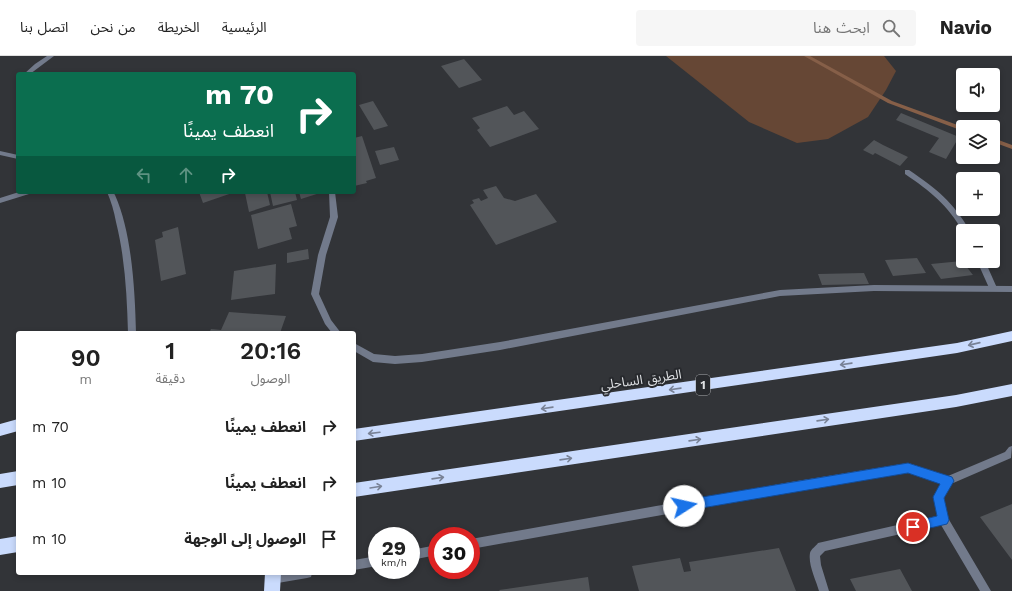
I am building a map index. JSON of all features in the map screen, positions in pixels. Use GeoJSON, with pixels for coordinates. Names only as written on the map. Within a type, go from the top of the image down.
{"type":"FeatureCollection","features":[{"type":"Feature","properties":{"kind":"highway","name":"الطريق الساحلي"},"geometry":{"type":"LineString","coordinates":[[356,435],[949,349],[1012,336]]}},
{"type":"Feature","properties":{"kind":"highway"},"geometry":{"type":"LineString","coordinates":[[356,490],[932,404],[1012,390]]}},
{"type":"Feature","properties":{"kind":"highway"},"geometry":{"type":"LineString","coordinates":[[0,430],[16,426]]}},
{"type":"Feature","properties":{"kind":"highway"},"geometry":{"type":"LineString","coordinates":[[0,481],[16,478]]}},
{"type":"Feature","properties":{"kind":"street"},"geometry":{"type":"LineString","coordinates":[[29,72],[37,65],[52,56]]}},
{"type":"Feature","properties":{"kind":"street"},"geometry":{"type":"LineString","coordinates":[[0,153],[16,156]]}},
{"type":"Feature","properties":{"kind":"street"},"geometry":{"type":"LineString","coordinates":[[907,172],[937,192],[957,214],[962,224]]}},
{"type":"Feature","properties":{"kind":"street"},"geometry":{"type":"LineString","coordinates":[[0,201],[21,194]]}},
{"type":"Feature","properties":{"kind":"street"},"geometry":{"type":"LineString","coordinates":[[111,194],[121,227],[129,276],[132,331]]}},
{"type":"Feature","properties":{"kind":"street"},"geometry":{"type":"LineString","coordinates":[[332,194],[334,217],[322,256],[315,294],[328,322],[335,331]]}},
{"type":"Feature","properties":{"kind":"street"},"geometry":{"type":"LineString","coordinates":[[985,268],[993,288]]}},
{"type":"Feature","properties":{"kind":"street"},"geometry":{"type":"LineString","coordinates":[[356,348],[373,358],[395,360],[422,358],[500,346],[780,293],[874,288],[1012,289]]}},
{"type":"Feature","properties":{"kind":"street"},"geometry":{"type":"LineString","coordinates":[[986,591],[943,520],[939,497],[948,481],[1008,456],[1012,450]]}},
{"type":"Feature","properties":{"kind":"street"},"geometry":{"type":"LineString","coordinates":[[480,542],[908,468],[948,481]]}},
{"type":"Feature","properties":{"kind":"street"},"geometry":{"type":"LineString","coordinates":[[824,591],[816,565],[815,554],[822,547],[943,520]]}},
{"type":"Feature","properties":{"kind":"street"},"geometry":{"type":"LineString","coordinates":[[356,565],[368,563]]}},
{"type":"Feature","properties":{"kind":"street"},"geometry":{"type":"LineString","coordinates":[[272,581],[298,575]]}},
{"type":"Feature","properties":{"kind":"shaded area"},"geometry":{"type":"Polygon","coordinates":[[[666,56],[884,56],[896,71],[886,90],[868,117],[828,139],[797,143],[749,122],[666,56]]]}},
{"type":"Feature","properties":{"kind":"building"},"geometry":{"type":"Polygon","coordinates":[[[464,59],[482,80],[459,88],[441,66],[464,59]]]}},
{"type":"Feature","properties":{"kind":"building"},"geometry":{"type":"Polygon","coordinates":[[[373,101],[388,126],[374,130],[359,105],[373,101]]]}},
{"type":"Feature","properties":{"kind":"building"},"geometry":{"type":"Polygon","coordinates":[[[507,106],[514,115],[524,111],[539,129],[490,147],[477,130],[480,128],[472,118],[507,106]]]}},
{"type":"Feature","properties":{"kind":"building"},"geometry":{"type":"Polygon","coordinates":[[[901,113],[956,136],[956,142],[946,159],[929,152],[939,138],[896,120],[901,113]]]}},
{"type":"Feature","properties":{"kind":"building"},"geometry":{"type":"Polygon","coordinates":[[[362,136],[376,178],[366,181],[367,183],[356,186],[356,138],[362,136]]]}},
{"type":"Feature","properties":{"kind":"building"},"geometry":{"type":"Polygon","coordinates":[[[874,140],[908,157],[900,166],[875,153],[873,155],[863,150],[874,140]]]}},
{"type":"Feature","properties":{"kind":"building"},"geometry":{"type":"Polygon","coordinates":[[[394,147],[399,160],[380,165],[375,151],[394,147]]]}},
{"type":"Feature","properties":{"kind":"building"},"geometry":{"type":"Polygon","coordinates":[[[496,186],[504,198],[515,201],[536,194],[557,222],[496,245],[470,205],[474,203],[472,200],[479,198],[481,201],[488,198],[483,190],[496,186]]]}},
{"type":"Feature","properties":{"kind":"building"},"geometry":{"type":"Polygon","coordinates":[[[200,194],[229,194],[203,203],[200,194]]]}},
{"type":"Feature","properties":{"kind":"building"},"geometry":{"type":"Polygon","coordinates":[[[245,194],[267,194],[270,205],[249,212],[245,194]]]}},
{"type":"Feature","properties":{"kind":"building"},"geometry":{"type":"Polygon","coordinates":[[[270,194],[296,194],[297,200],[273,206],[270,194]]]}},
{"type":"Feature","properties":{"kind":"building"},"geometry":{"type":"Polygon","coordinates":[[[300,194],[317,194],[301,199],[300,194]]]}},
{"type":"Feature","properties":{"kind":"building"},"geometry":{"type":"Polygon","coordinates":[[[291,204],[297,226],[289,228],[292,239],[258,249],[251,215],[291,204]]]}},
{"type":"Feature","properties":{"kind":"building"},"geometry":{"type":"Polygon","coordinates":[[[178,227],[186,274],[161,281],[155,240],[163,237],[162,232],[178,227]]]}},
{"type":"Feature","properties":{"kind":"building"},"geometry":{"type":"Polygon","coordinates":[[[308,249],[309,259],[287,263],[287,253],[308,249]]]}},
{"type":"Feature","properties":{"kind":"building"},"geometry":{"type":"Polygon","coordinates":[[[917,258],[926,273],[893,276],[885,260],[917,258]]]}},
{"type":"Feature","properties":{"kind":"building"},"geometry":{"type":"Polygon","coordinates":[[[956,262],[956,268],[968,268],[973,275],[941,279],[931,264],[956,262]]]}},
{"type":"Feature","properties":{"kind":"building"},"geometry":{"type":"Polygon","coordinates":[[[276,264],[275,294],[231,300],[234,271],[276,264]]]}},
{"type":"Feature","properties":{"kind":"building"},"geometry":{"type":"Polygon","coordinates":[[[864,273],[869,284],[822,285],[818,274],[864,273]]]}},
{"type":"Feature","properties":{"kind":"building"},"geometry":{"type":"Polygon","coordinates":[[[229,312],[286,316],[281,331],[210,331],[211,329],[221,330],[229,312]]]}},
{"type":"Feature","properties":{"kind":"building"},"geometry":{"type":"Polygon","coordinates":[[[1012,504],[1012,560],[980,517],[1012,504]]]}},
{"type":"Feature","properties":{"kind":"building"},"geometry":{"type":"Polygon","coordinates":[[[779,548],[796,591],[639,591],[632,566],[680,558],[684,572],[691,571],[689,562],[779,548]]]}},
{"type":"Feature","properties":{"kind":"building"},"geometry":{"type":"Polygon","coordinates":[[[900,569],[912,591],[856,591],[850,579],[900,569]]]}},
{"type":"Feature","properties":{"kind":"building"},"geometry":{"type":"Polygon","coordinates":[[[588,577],[590,591],[499,590],[588,577]]]}},
{"type":"Feature","properties":{"kind":"waterway"},"geometry":{"type":"LineString","coordinates":[[806,56],[890,102],[956,126]]}},
{"type":"Feature","properties":{"kind":"waterway"},"geometry":{"type":"LineString","coordinates":[[1000,143],[1012,147]]}},
{"type":"Feature","properties":{"kind":"route"},"geometry":{"type":"LineString","coordinates":[[684,506],[908,468],[948,481],[939,497],[943,520],[913,527]]}}]}
